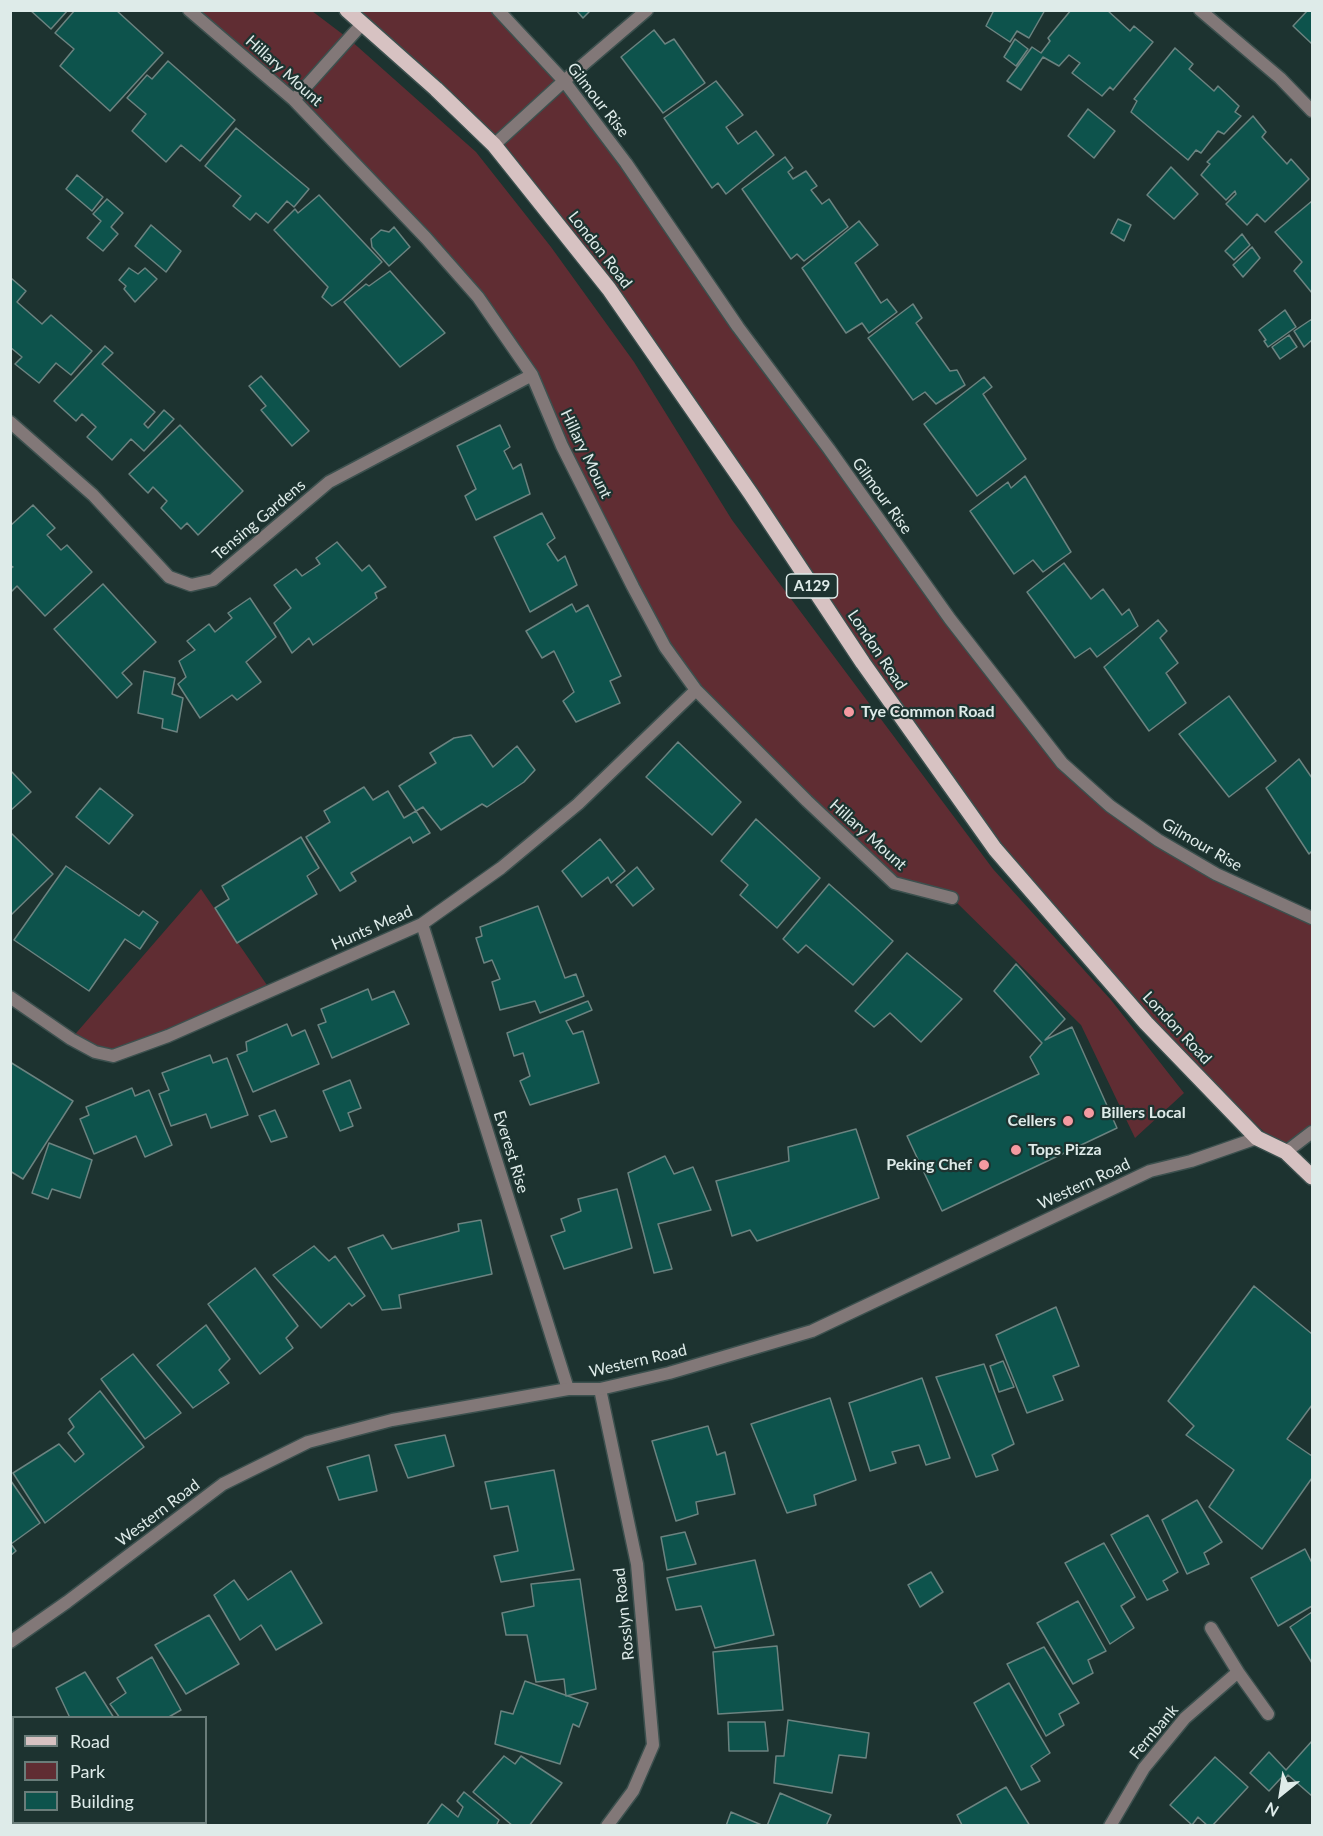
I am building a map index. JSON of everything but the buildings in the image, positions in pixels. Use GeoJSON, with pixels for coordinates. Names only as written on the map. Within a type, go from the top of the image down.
{"type":"FeatureCollection","features":[{"type":"Feature","properties":{"kind":"main road","name":"London Road"},"geometry":{"type":"LineString","coordinates":[[346,10],[494,145],[609,290],[751,494],[863,663],[995,849],[1146,1023],[1257,1138],[1286,1152],[1312,1177]]}},
{"type":"Feature","properties":{"kind":"street","name":"Hillary Mount"},"geometry":{"type":"LineString","coordinates":[[189,10],[294,100],[426,238],[478,297],[532,375],[562,446],[633,587],[665,647],[696,690],[807,801],[894,883],[952,898]]}},
{"type":"Feature","properties":{"kind":"street","name":"Gilmour Rise"},"geometry":{"type":"LineString","coordinates":[[498,10],[564,81],[627,163],[738,327],[829,449],[950,619],[1062,764],[1110,806],[1158,840],[1216,874],[1312,918]]}},
{"type":"Feature","properties":{"kind":"street"},"geometry":{"type":"LineString","coordinates":[[494,145],[646,10]]}},
{"type":"Feature","properties":{"kind":"street"},"geometry":{"type":"LineString","coordinates":[[1200,10],[1280,78],[1312,111]]}},
{"type":"Feature","properties":{"kind":"street"},"geometry":{"type":"LineString","coordinates":[[294,100],[362,24]]}},
{"type":"Feature","properties":{"kind":"street","name":"Tensing Gardens"},"geometry":{"type":"LineString","coordinates":[[10,422],[93,495],[169,577],[190,585],[213,580],[329,482],[532,375]]}},
{"type":"Feature","properties":{"kind":"street","name":"Hunts Mead"},"geometry":{"type":"LineString","coordinates":[[10,997],[71,1039],[95,1052],[113,1056],[168,1036],[422,924],[501,868],[578,804],[696,690]]}},
{"type":"Feature","properties":{"kind":"street","name":"Everest Rise"},"geometry":{"type":"LineString","coordinates":[[422,924],[568,1389]]}},
{"type":"Feature","properties":{"kind":"street"},"geometry":{"type":"LineString","coordinates":[[1286,1152],[1312,1132]]}},
{"type":"Feature","properties":{"kind":"street","name":"Western Road"},"geometry":{"type":"LineString","coordinates":[[10,1642],[76,1596],[223,1484],[308,1442],[392,1420],[568,1389],[600,1389],[669,1373],[812,1331],[1150,1171],[1191,1161],[1257,1138]]}},
{"type":"Feature","properties":{"kind":"street","name":"Rosslyn Road"},"geometry":{"type":"LineString","coordinates":[[600,1389],[637,1564],[653,1745],[633,1791],[607,1826]]}},
{"type":"Feature","properties":{"kind":"street"},"geometry":{"type":"LineString","coordinates":[[1211,1628],[1238,1672],[1268,1714]]}},
{"type":"Feature","properties":{"kind":"street","name":"Fernbank"},"geometry":{"type":"LineString","coordinates":[[1110,1826],[1150,1760],[1185,1718],[1238,1672]]}},
{"type":"Feature","properties":{"kind":"green space"},"geometry":{"type":"Polygon","coordinates":[[[189,11],[312,11],[349,39],[476,152],[551,247],[634,362],[732,520],[993,869],[1111,1000],[1184,1093],[1135,1138],[1081,1025],[952,898],[894,883],[747,743],[665,647],[532,375],[478,297],[366,174],[189,11]]]}},
{"type":"Feature","properties":{"kind":"green space"},"geometry":{"type":"Polygon","coordinates":[[[347,11],[498,11],[564,81],[738,327],[1062,763],[1158,840],[1312,918],[1312,1132],[1286,1152],[1146,1023],[995,849],[751,494],[494,145],[347,11]]]}},
{"type":"Feature","properties":{"kind":"green space"},"geometry":{"type":"Polygon","coordinates":[[[201,889],[271,991],[113,1056],[71,1039],[201,889]]]}},
{"type":"Feature","properties":{"kind":"place","name":"Tye Common Road"},"geometry":{"type":"Point","coordinates":[849,712]}},
{"type":"Feature","properties":{"kind":"place","name":"Billers Local"},"geometry":{"type":"Point","coordinates":[1089,1113]}},
{"type":"Feature","properties":{"kind":"place","name":"Cellers"},"geometry":{"type":"Point","coordinates":[1068,1121]}},
{"type":"Feature","properties":{"kind":"place","name":"Tops Pizza"},"geometry":{"type":"Point","coordinates":[1016,1150]}},
{"type":"Feature","properties":{"kind":"place","name":"Peking Chef"},"geometry":{"type":"Point","coordinates":[984,1165]}}]}
